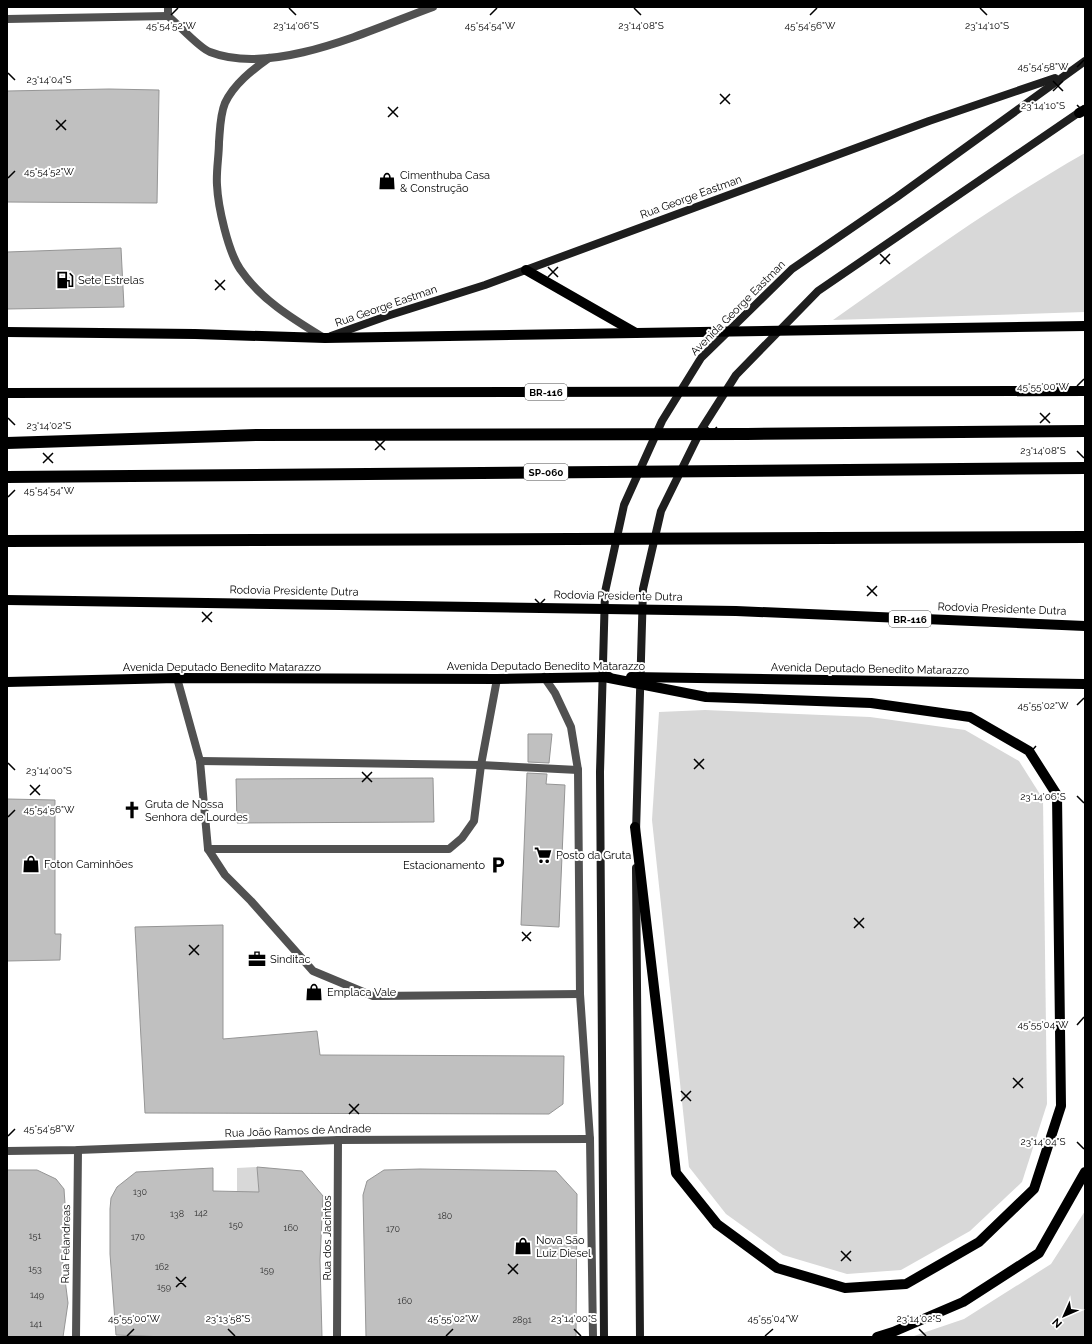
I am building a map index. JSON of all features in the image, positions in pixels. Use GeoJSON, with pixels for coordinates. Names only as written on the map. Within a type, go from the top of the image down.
{"type":"FeatureCollection","features":[{"type":"Feature","properties":{"kind":"highway"},"geometry":{"type":"LineString","coordinates":[[7,443],[257,435],[747,434],[1085,431]]}},
{"type":"Feature","properties":{"kind":"highway","name":"SP-060"},"geometry":{"type":"LineString","coordinates":[[7,477],[1085,468]]}},
{"type":"Feature","properties":{"kind":"highway"},"geometry":{"type":"LineString","coordinates":[[7,541],[1085,537]]}},
{"type":"Feature","properties":{"kind":"main road","name":"Avenida George Eastman"},"geometry":{"type":"LineString","coordinates":[[604,1337],[600,772],[605,592],[624,505],[662,421],[701,358],[792,269],[896,197],[1063,75],[1085,61]]}},
{"type":"Feature","properties":{"kind":"main road","name":"Rua George Eastman"},"geometry":{"type":"LineString","coordinates":[[325,338],[387,316],[485,285],[922,124],[1063,75]]}},
{"type":"Feature","properties":{"kind":"main road"},"geometry":{"type":"LineString","coordinates":[[640,1337],[636,771],[643,590],[661,510],[701,430],[736,375],[818,291],[1083,110]]}},
{"type":"Feature","properties":{"kind":"main road"},"geometry":{"type":"LineString","coordinates":[[526,270],[636,333]]}},
{"type":"Feature","properties":{"kind":"main road"},"geometry":{"type":"LineString","coordinates":[[7,332],[195,334],[325,338],[1085,326]]}},
{"type":"Feature","properties":{"kind":"main road","name":"BR-116"},"geometry":{"type":"LineString","coordinates":[[7,393],[1085,391]]}},
{"type":"Feature","properties":{"kind":"main road","name":"Rodovia Presidente Dutra"},"geometry":{"type":"LineString","coordinates":[[7,600],[736,611],[1085,626]]}},
{"type":"Feature","properties":{"kind":"main road"},"geometry":{"type":"LineString","coordinates":[[604,677],[706,697],[871,703],[970,717],[1029,751],[1057,795],[1061,1106],[1034,1189],[979,1242],[906,1284],[845,1288],[777,1268],[717,1224],[676,1173],[636,827]]}},
{"type":"Feature","properties":{"kind":"main road","name":"Avenida Deputado Benedito Matarazzo"},"geometry":{"type":"LineString","coordinates":[[7,682],[177,678],[497,679],[604,677],[1085,684]]}},
{"type":"Feature","properties":{"kind":"main road"},"geometry":{"type":"LineString","coordinates":[[877,1337],[893,1332],[963,1302],[1039,1254],[1085,1172]]}},
{"type":"Feature","properties":{"kind":"street"},"geometry":{"type":"LineString","coordinates":[[168,7],[168,16]]}},
{"type":"Feature","properties":{"kind":"street"},"geometry":{"type":"LineString","coordinates":[[7,19],[168,16],[209,52],[237,58],[269,58],[318,49],[433,7]]}},
{"type":"Feature","properties":{"kind":"street"},"geometry":{"type":"LineString","coordinates":[[269,58],[250,72],[231,93],[224,104],[220,122],[217,185],[227,240],[239,268],[257,290],[287,316],[325,338]]}},
{"type":"Feature","properties":{"kind":"street"},"geometry":{"type":"LineString","coordinates":[[544,677],[555,693],[571,727],[578,770],[580,994],[590,1139],[593,1337]]}},
{"type":"Feature","properties":{"kind":"street"},"geometry":{"type":"LineString","coordinates":[[177,678],[200,761],[208,849],[225,875],[251,901],[313,971],[373,996],[580,994]]}},
{"type":"Feature","properties":{"kind":"street"},"geometry":{"type":"LineString","coordinates":[[208,849],[450,849],[462,838],[474,821],[481,765],[497,679]]}},
{"type":"Feature","properties":{"kind":"street"},"geometry":{"type":"LineString","coordinates":[[200,761],[481,765],[578,770]]}},
{"type":"Feature","properties":{"kind":"street","name":"Rua João Ramos de Andrade"},"geometry":{"type":"LineString","coordinates":[[7,1151],[78,1150],[338,1140],[590,1139]]}},
{"type":"Feature","properties":{"kind":"street","name":"Rua dos Jacintos"},"geometry":{"type":"LineString","coordinates":[[337,1337],[338,1140]]}},
{"type":"Feature","properties":{"kind":"street","name":"Rua Felandreas"},"geometry":{"type":"LineString","coordinates":[[76,1337],[78,1150]]}},
{"type":"Feature","properties":{"kind":"shaded area"},"geometry":{"type":"Polygon","coordinates":[[[1085,153],[1085,312],[833,320],[988,213],[1052,172],[1085,153]]]}},
{"type":"Feature","properties":{"kind":"shaded area"},"geometry":{"type":"Polygon","coordinates":[[[705,710],[870,717],[965,730],[1019,761],[1043,799],[1047,1104],[1022,1182],[970,1231],[901,1270],[847,1274],[783,1255],[726,1214],[689,1167],[652,820],[659,712],[705,710]]]}},
{"type":"Feature","properties":{"kind":"shaded area"},"geometry":{"type":"Polygon","coordinates":[[[257,1167],[259,1192],[237,1192],[237,1168],[257,1167]]]}},
{"type":"Feature","properties":{"kind":"shaded area"},"geometry":{"type":"Polygon","coordinates":[[[1085,1211],[1085,1337],[911,1337],[964,1319],[1051,1264],[1085,1211]]]}},
{"type":"Feature","properties":{"kind":"building"},"geometry":{"type":"Polygon","coordinates":[[[109,89],[159,90],[157,203],[7,202],[7,91],[109,89]]]}},
{"type":"Feature","properties":{"kind":"building","name":"Sete Estrelas"},"geometry":{"type":"Polygon","coordinates":[[[121,248],[124,307],[7,309],[7,252],[121,248]]]}},
{"type":"Feature","properties":{"kind":"building"},"geometry":{"type":"Polygon","coordinates":[[[528,734],[552,734],[549,763],[528,762],[528,734]]]}},
{"type":"Feature","properties":{"kind":"building","name":"Posto da Gruta"},"geometry":{"type":"Polygon","coordinates":[[[527,773],[547,774],[546,784],[565,785],[559,927],[521,925],[527,773]]]}},
{"type":"Feature","properties":{"kind":"building"},"geometry":{"type":"Polygon","coordinates":[[[433,778],[434,822],[237,823],[236,779],[433,778]]]}},
{"type":"Feature","properties":{"kind":"building","name":"Foton Caminhões"},"geometry":{"type":"Polygon","coordinates":[[[7,799],[55,800],[55,934],[61,934],[60,960],[7,961],[7,799]]]}},
{"type":"Feature","properties":{"kind":"building"},"geometry":{"type":"Polygon","coordinates":[[[223,925],[223,1039],[317,1031],[320,1055],[564,1056],[563,1104],[549,1114],[145,1113],[135,927],[223,925]]]}},
{"type":"Feature","properties":{"kind":"building"},"geometry":{"type":"Polygon","coordinates":[[[257,1167],[302,1171],[323,1196],[320,1260],[322,1337],[166,1337],[116,1335],[110,1254],[110,1209],[111,1198],[117,1187],[136,1172],[213,1168],[213,1191],[259,1192],[257,1167]]]}},
{"type":"Feature","properties":{"kind":"building"},"geometry":{"type":"Polygon","coordinates":[[[420,1169],[556,1171],[577,1194],[576,1337],[366,1337],[363,1195],[367,1181],[384,1170],[420,1169]]]}},
{"type":"Feature","properties":{"kind":"building"},"geometry":{"type":"Polygon","coordinates":[[[7,1170],[37,1170],[56,1179],[64,1189],[65,1204],[62,1256],[68,1303],[63,1337],[7,1337],[7,1170]]]}},
{"type":"Feature","properties":{"kind":"place","name":"Cimenthuba Casa & Construção"},"geometry":{"type":"Point","coordinates":[387,181]}},
{"type":"Feature","properties":{"kind":"place","name":"Sete Estrelas"},"geometry":{"type":"Point","coordinates":[65,280]}},
{"type":"Feature","properties":{"kind":"place","name":"Gruta de Nossa Senhora de Lourdes"},"geometry":{"type":"Point","coordinates":[132,810]}},
{"type":"Feature","properties":{"kind":"place","name":"Posto da Gruta"},"geometry":{"type":"Point","coordinates":[543,855]}},
{"type":"Feature","properties":{"kind":"place","name":"Foton Caminhões"},"geometry":{"type":"Point","coordinates":[31,864]}},
{"type":"Feature","properties":{"kind":"place","name":"Estacionamento"},"geometry":{"type":"Point","coordinates":[498,865]}},
{"type":"Feature","properties":{"kind":"place","name":"Sinditac"},"geometry":{"type":"Point","coordinates":[257,959]}},
{"type":"Feature","properties":{"kind":"place","name":"Emplaca Vale"},"geometry":{"type":"Point","coordinates":[314,992]}},
{"type":"Feature","properties":{"kind":"place","name":"Nova São Luiz Diesel"},"geometry":{"type":"Point","coordinates":[523,1246]}}]}
